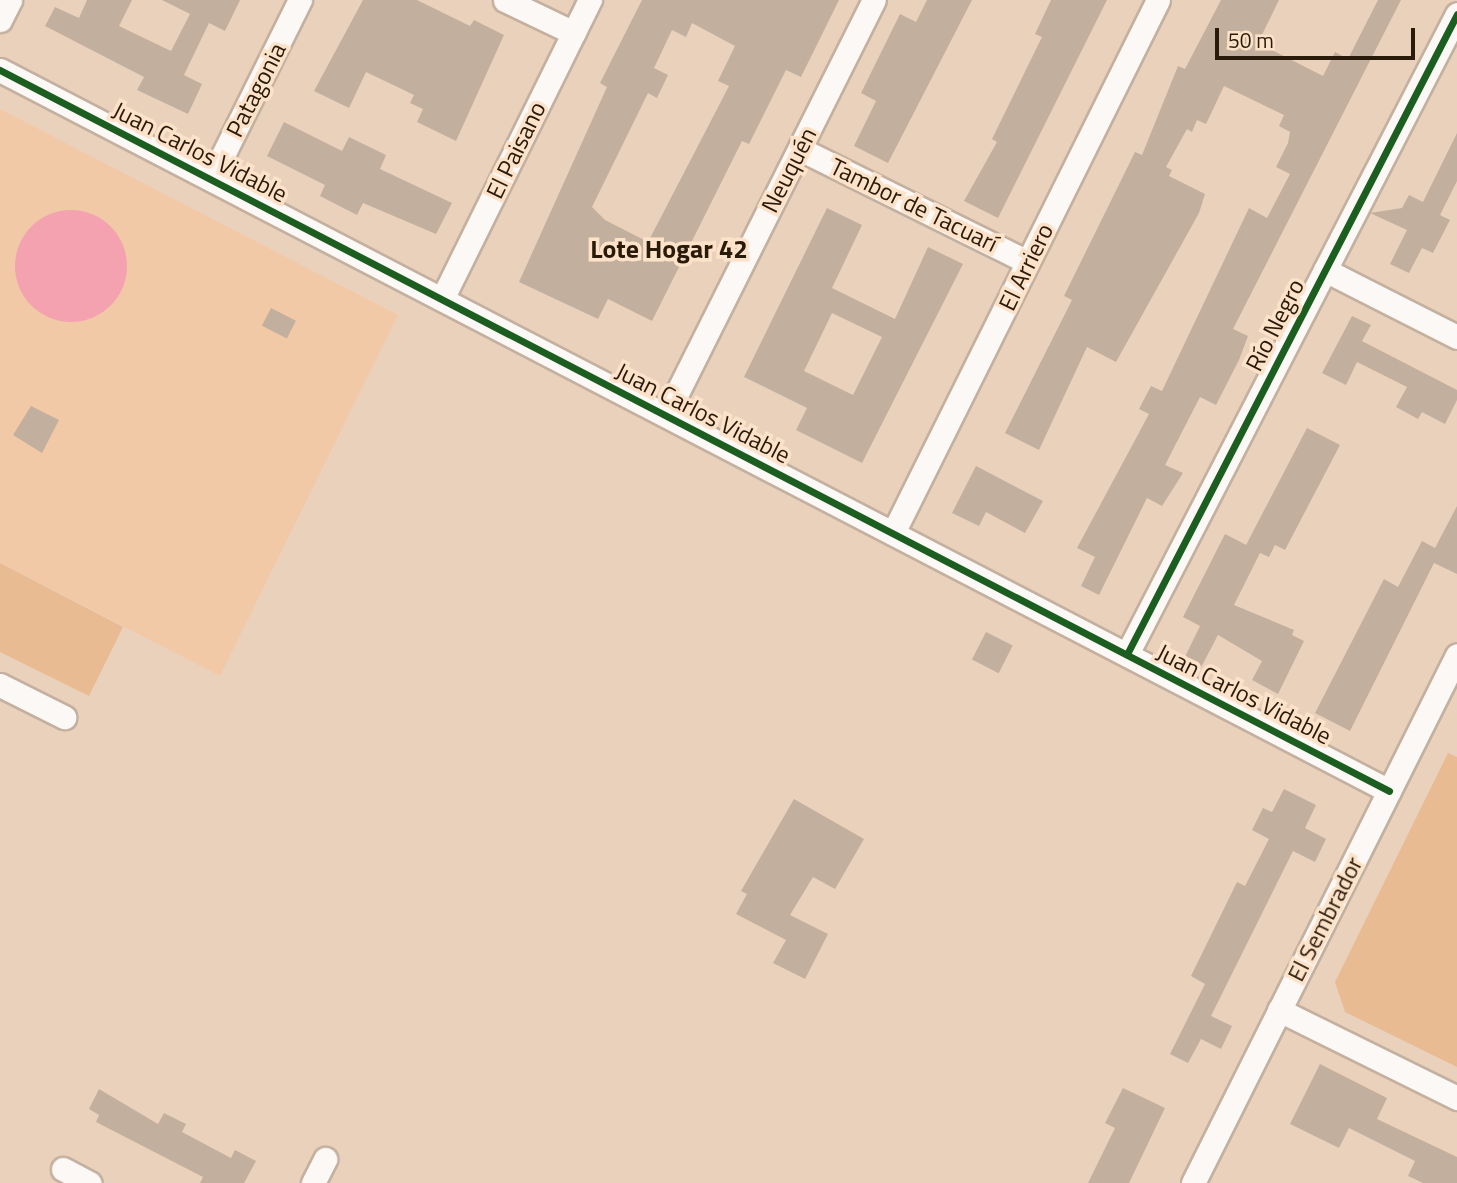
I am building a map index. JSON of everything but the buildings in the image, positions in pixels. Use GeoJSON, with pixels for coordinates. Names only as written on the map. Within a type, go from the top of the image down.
{"type":"FeatureCollection","features":[{"type":"Feature","properties":{"kind":"street"},"geometry":{"type":"LineString","coordinates":[[0,20],[10,0]]}},
{"type":"Feature","properties":{"kind":"street","name":"Patagonia"},"geometry":{"type":"LineString","coordinates":[[211,179],[300,0]]}},
{"type":"Feature","properties":{"kind":"street"},"geometry":{"type":"LineString","coordinates":[[505,0],[574,33]]}},
{"type":"Feature","properties":{"kind":"street","name":"El Paisano"},"geometry":{"type":"LineString","coordinates":[[442,299],[590,0]]}},
{"type":"Feature","properties":{"kind":"street","name":"Neuquén"},"geometry":{"type":"LineString","coordinates":[[666,415],[874,0]]}},
{"type":"Feature","properties":{"kind":"street","name":"El Arriero"},"geometry":{"type":"LineString","coordinates":[[893,533],[1158,0]]}},
{"type":"Feature","properties":{"kind":"street","name":"Río Negro"},"geometry":{"type":"LineString","coordinates":[[1127,654],[1457,14]]}},
{"type":"Feature","properties":{"kind":"street","name":"Juan Carlos Vidable"},"geometry":{"type":"LineString","coordinates":[[0,70],[1389,791]]}},
{"type":"Feature","properties":{"kind":"street","name":"Tambor de Tacuarí"},"geometry":{"type":"LineString","coordinates":[[800,149],[1028,262]]}},
{"type":"Feature","properties":{"kind":"street"},"geometry":{"type":"LineString","coordinates":[[1325,270],[1457,337]]}},
{"type":"Feature","properties":{"kind":"street","name":"El Sembrador"},"geometry":{"type":"LineString","coordinates":[[1193,1183],[1457,655]]}},
{"type":"Feature","properties":{"kind":"street"},"geometry":{"type":"LineString","coordinates":[[0,685],[64,717]]}},
{"type":"Feature","properties":{"kind":"street"},"geometry":{"type":"LineString","coordinates":[[1279,1010],[1457,1098]]}},
{"type":"Feature","properties":{"kind":"street"},"geometry":{"type":"LineString","coordinates":[[313,1183],[325,1159]]}},
{"type":"Feature","properties":{"kind":"street"},"geometry":{"type":"LineString","coordinates":[[63,1169],[89,1183]]}},
{"type":"Feature","properties":{"kind":"shaded area"},"geometry":{"type":"Polygon","coordinates":[[[0,109],[398,315],[220,676],[0,563],[0,109]]]}},
{"type":"Feature","properties":{"kind":"shaded area"},"geometry":{"type":"Polygon","coordinates":[[[71,210],[92,215],[110,227],[122,245],[127,266],[122,287],[110,305],[92,317],[71,322],[50,317],[32,305],[20,287],[15,266],[20,245],[32,227],[50,215],[71,210]]]}},
{"type":"Feature","properties":{"kind":"shaded area"},"geometry":{"type":"Polygon","coordinates":[[[0,563],[123,627],[89,696],[0,652],[0,563]]]}},
{"type":"Feature","properties":{"kind":"shaded area"},"geometry":{"type":"Polygon","coordinates":[[[1448,753],[1457,757],[1457,1067],[1345,1012],[1335,982],[1448,753]]]}},
{"type":"Feature","properties":{"kind":"cycle path"},"geometry":{"type":"LineString","coordinates":[[1127,654],[1457,14]]}},
{"type":"Feature","properties":{"kind":"cycle path"},"geometry":{"type":"LineString","coordinates":[[0,70],[1389,791]]}},
{"type":"Feature","properties":{"kind":"district","name":"Lote Hogar 42"},"geometry":{"type":"Point","coordinates":[669,249]}}]}
